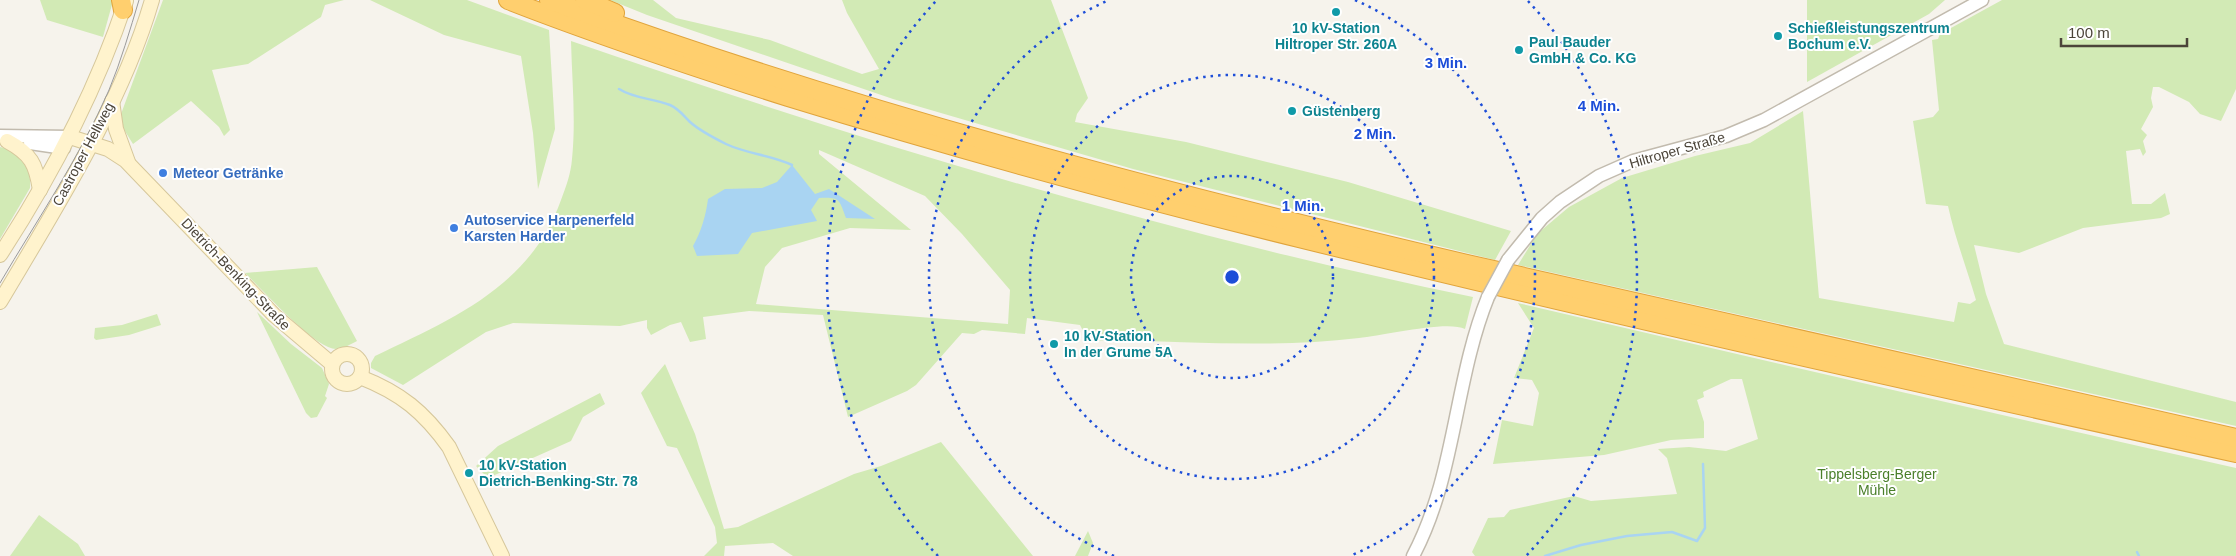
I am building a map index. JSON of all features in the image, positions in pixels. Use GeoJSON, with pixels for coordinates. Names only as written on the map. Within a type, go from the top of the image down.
{"type":"FeatureCollection","features":[{"type":"Feature","properties":{"kind":"highway"},"geometry":{"type":"LineString","coordinates":[[493,0],[545,20],[565,23]]}},
{"type":"Feature","properties":{"kind":"highway"},"geometry":{"type":"LineString","coordinates":[[508,0],[565,23],[716,74],[906,134],[1112,191],[1548,298],[2236,453]]}},
{"type":"Feature","properties":{"kind":"highway"},"geometry":{"type":"LineString","coordinates":[[549,0],[751,70],[930,125],[1106,174],[1309,227],[1543,282],[2236,438]]}},
{"type":"Feature","properties":{"kind":"highway"},"geometry":{"type":"LineString","coordinates":[[585,0],[714,50],[751,70]]}},
{"type":"Feature","properties":{"kind":"main road","name":"Castroper Hellweg"},"geometry":{"type":"LineString","coordinates":[[0,302],[112,101],[138,40],[152,0]]}},
{"type":"Feature","properties":{"kind":"main road","name":"Castroper Hellweg"},"geometry":{"type":"LineString","coordinates":[[0,254],[67,142],[102,66],[124,3]]}},
{"type":"Feature","properties":{"kind":"main road","name":"Dietrich-Benking-Straße"},"geometry":{"type":"LineString","coordinates":[[112,101],[116,129],[128,163]]}},
{"type":"Feature","properties":{"kind":"main road"},"geometry":{"type":"LineString","coordinates":[[2,139],[23,150],[30,157],[40,190]]}},
{"type":"Feature","properties":{"kind":"main road"},"geometry":{"type":"LineString","coordinates":[[67,142],[88,147]]}},
{"type":"Feature","properties":{"kind":"main road","name":"Dietrich-Benking-Straße"},"geometry":{"type":"LineString","coordinates":[[88,147],[109,150],[128,163],[274,315],[332,364],[332,376],[340,383],[351,384],[360,377]]}},
{"type":"Feature","properties":{"kind":"main road","name":"Dietrich-Benking-Straße"},"geometry":{"type":"LineString","coordinates":[[88,147],[143,179]]}},
{"type":"Feature","properties":{"kind":"main road"},"geometry":{"type":"LineString","coordinates":[[332,364],[341,355],[353,355],[361,363],[360,377],[387,387],[405,399],[440,435],[452,452],[502,556]]}},
{"type":"Feature","properties":{"kind":"street","name":"Hiltroper Straße"},"geometry":{"type":"LineString","coordinates":[[1413,556],[1424,536],[1437,501],[1469,353],[1488,298],[1508,260],[1542,218],[1560,202],[1599,176],[1633,161],[1718,138],[1764,120],[1982,0]]}},
{"type":"Feature","properties":{"kind":"street"},"geometry":{"type":"LineString","coordinates":[[2,139],[67,142]]}},
{"type":"Feature","properties":{"kind":"green space"},"geometry":{"type":"Polygon","coordinates":[[[40,0],[113,0],[103,37],[47,20],[40,0]]]}},
{"type":"Feature","properties":{"kind":"green space"},"geometry":{"type":"Polygon","coordinates":[[[163,0],[344,0],[325,5],[321,17],[248,64],[212,70],[230,130],[224,136],[219,127],[191,101],[133,144],[123,128],[121,114],[163,0]]]}},
{"type":"Feature","properties":{"kind":"green space"},"geometry":{"type":"Polygon","coordinates":[[[370,0],[467,0],[549,30],[555,129],[538,189],[533,133],[521,56],[444,35],[370,0]]]}},
{"type":"Feature","properties":{"kind":"green space"},"geometry":{"type":"Polygon","coordinates":[[[610,0],[653,0],[676,18],[770,40],[862,74],[879,69],[847,13],[842,0],[1051,0],[1088,98],[1077,114],[1075,122],[1186,142],[1348,182],[1511,231],[1495,260],[1133,169],[893,99],[647,15],[610,0]]]}},
{"type":"Feature","properties":{"kind":"green space"},"geometry":{"type":"Polygon","coordinates":[[[1807,0],[1945,0],[1929,14],[1807,82],[1807,0]]]}},
{"type":"Feature","properties":{"kind":"green space"},"geometry":{"type":"Polygon","coordinates":[[[2002,0],[2236,0],[2236,89],[2221,121],[2200,114],[2189,102],[2159,87],[2153,87],[2151,98],[2153,107],[2141,129],[2147,135],[2143,141],[2146,152],[2143,156],[2140,149],[2126,151],[2132,204],[2151,204],[2165,193],[2170,214],[2161,218],[2083,228],[2019,253],[1974,245],[1986,294],[2004,344],[2236,402],[2236,426],[1518,265],[1537,234],[1569,207],[1622,178],[1695,156],[1750,143],[1803,111],[1819,298],[1954,322],[1958,302],[1970,304],[1976,300],[1948,206],[1926,204],[1913,121],[1933,117],[1939,110],[1932,40],[1938,39],[1940,34],[2002,0]]]}},
{"type":"Feature","properties":{"kind":"green space"},"geometry":{"type":"Polygon","coordinates":[[[571,41],[794,115],[1018,184],[1244,245],[1473,297],[1465,329],[1444,326],[1430,327],[1359,338],[1266,344],[1088,341],[1080,325],[1027,318],[1025,334],[982,330],[974,334],[962,333],[916,385],[907,391],[848,417],[823,315],[749,311],[703,317],[706,339],[690,342],[681,322],[670,325],[651,335],[647,328],[647,320],[620,326],[513,323],[486,332],[403,385],[371,368],[371,363],[375,356],[460,313],[485,297],[509,278],[530,256],[547,230],[563,195],[571,164],[574,115],[571,41]],[[819,150],[819,154],[911,230],[850,228],[782,248],[765,267],[756,304],[1008,324],[1010,290],[962,234],[925,196],[819,150]]]}},
{"type":"Feature","properties":{"kind":"green space"},"geometry":{"type":"Polygon","coordinates":[[[0,147],[19,156],[27,167],[30,188],[0,239],[0,147]]]}},
{"type":"Feature","properties":{"kind":"green space"},"geometry":{"type":"Polygon","coordinates":[[[317,267],[357,341],[347,346],[336,349],[315,339],[289,317],[245,273],[317,267]]]}},
{"type":"Feature","properties":{"kind":"green space","name":"Tippelsberg-Berger Mühle"},"geometry":{"type":"Polygon","coordinates":[[[1518,303],[2236,468],[2236,556],[1475,556],[1472,552],[1488,518],[1504,517],[1510,510],[1574,496],[1591,501],[1677,494],[1667,458],[1658,449],[1689,447],[1726,451],[1758,439],[1742,379],[1731,379],[1703,392],[1704,397],[1697,400],[1704,422],[1704,438],[1671,440],[1604,455],[1493,464],[1502,420],[1533,426],[1539,393],[1532,380],[1514,378],[1534,328],[1518,303]]]}},
{"type":"Feature","properties":{"kind":"green space"},"geometry":{"type":"Polygon","coordinates":[[[257,312],[291,344],[322,368],[329,384],[325,396],[327,398],[317,417],[311,418],[306,413],[257,312]]]}},
{"type":"Feature","properties":{"kind":"green space"},"geometry":{"type":"Polygon","coordinates":[[[157,314],[161,325],[129,335],[96,340],[94,338],[95,328],[122,325],[157,314]]]}},
{"type":"Feature","properties":{"kind":"green space"},"geometry":{"type":"Polygon","coordinates":[[[665,364],[695,434],[724,529],[738,527],[854,474],[881,466],[941,442],[1033,556],[793,556],[773,543],[725,546],[724,556],[704,556],[717,543],[715,527],[677,448],[667,446],[641,393],[665,364]]]}},
{"type":"Feature","properties":{"kind":"green space"},"geometry":{"type":"Polygon","coordinates":[[[600,393],[605,404],[583,417],[571,441],[488,478],[476,466],[498,446],[600,393]]]}},
{"type":"Feature","properties":{"kind":"green space"},"geometry":{"type":"Polygon","coordinates":[[[39,515],[78,544],[85,556],[10,556],[39,515]]]}},
{"type":"Feature","properties":{"kind":"green space"},"geometry":{"type":"Polygon","coordinates":[[[1088,531],[1093,543],[1088,556],[1075,556],[1088,531]]]}},
{"type":"Feature","properties":{"kind":"water"},"geometry":{"type":"Polygon","coordinates":[[[792,165],[815,194],[829,189],[875,219],[846,218],[838,200],[819,198],[811,210],[817,221],[752,233],[738,254],[697,256],[693,246],[703,223],[708,199],[725,189],[762,188],[777,182],[792,165]]]}},
{"type":"Feature","properties":{"kind":"waterway"},"geometry":{"type":"LineString","coordinates":[[619,89],[631,95],[673,107],[698,128],[726,144],[792,165]]}},
{"type":"Feature","properties":{"kind":"waterway"},"geometry":{"type":"LineString","coordinates":[[1545,556],[1581,545],[1627,536],[1672,532],[1697,541],[1705,528],[1703,464]]}},
{"type":"Feature","properties":{"kind":"waterway"},"geometry":{"type":"LineString","coordinates":[[2137,552],[2139,556]]}},
{"type":"Feature","properties":{"kind":"tram line"},"geometry":{"type":"LineString","coordinates":[[0,283],[58,188],[98,115],[117,68],[139,0]]}},
{"type":"Feature","properties":{"kind":"place","name":"10 kV-Station Hiltroper Str. 260A"},"geometry":{"type":"Point","coordinates":[1336,12]}},
{"type":"Feature","properties":{"kind":"place","name":"Schießleistungszentrum Bochum e.V."},"geometry":{"type":"Point","coordinates":[1778,36]}},
{"type":"Feature","properties":{"kind":"place","name":"Paul Bauder GmbH & Co. KG"},"geometry":{"type":"Point","coordinates":[1519,50]}},
{"type":"Feature","properties":{"kind":"place","name":"Güstenberg"},"geometry":{"type":"Point","coordinates":[1292,111]}},
{"type":"Feature","properties":{"kind":"place","name":"Meteor Getränke"},"geometry":{"type":"Point","coordinates":[163,173]}},
{"type":"Feature","properties":{"kind":"place","name":"Autoservice Harpenerfeld Karsten Harder"},"geometry":{"type":"Point","coordinates":[454,228]}},
{"type":"Feature","properties":{"kind":"place","name":"10 kV-Station In der Grume 5A"},"geometry":{"type":"Point","coordinates":[1054,344]}},
{"type":"Feature","properties":{"kind":"place","name":"10 kV-Station Dietrich-Benking-Str. 78"},"geometry":{"type":"Point","coordinates":[469,473]}}]}
